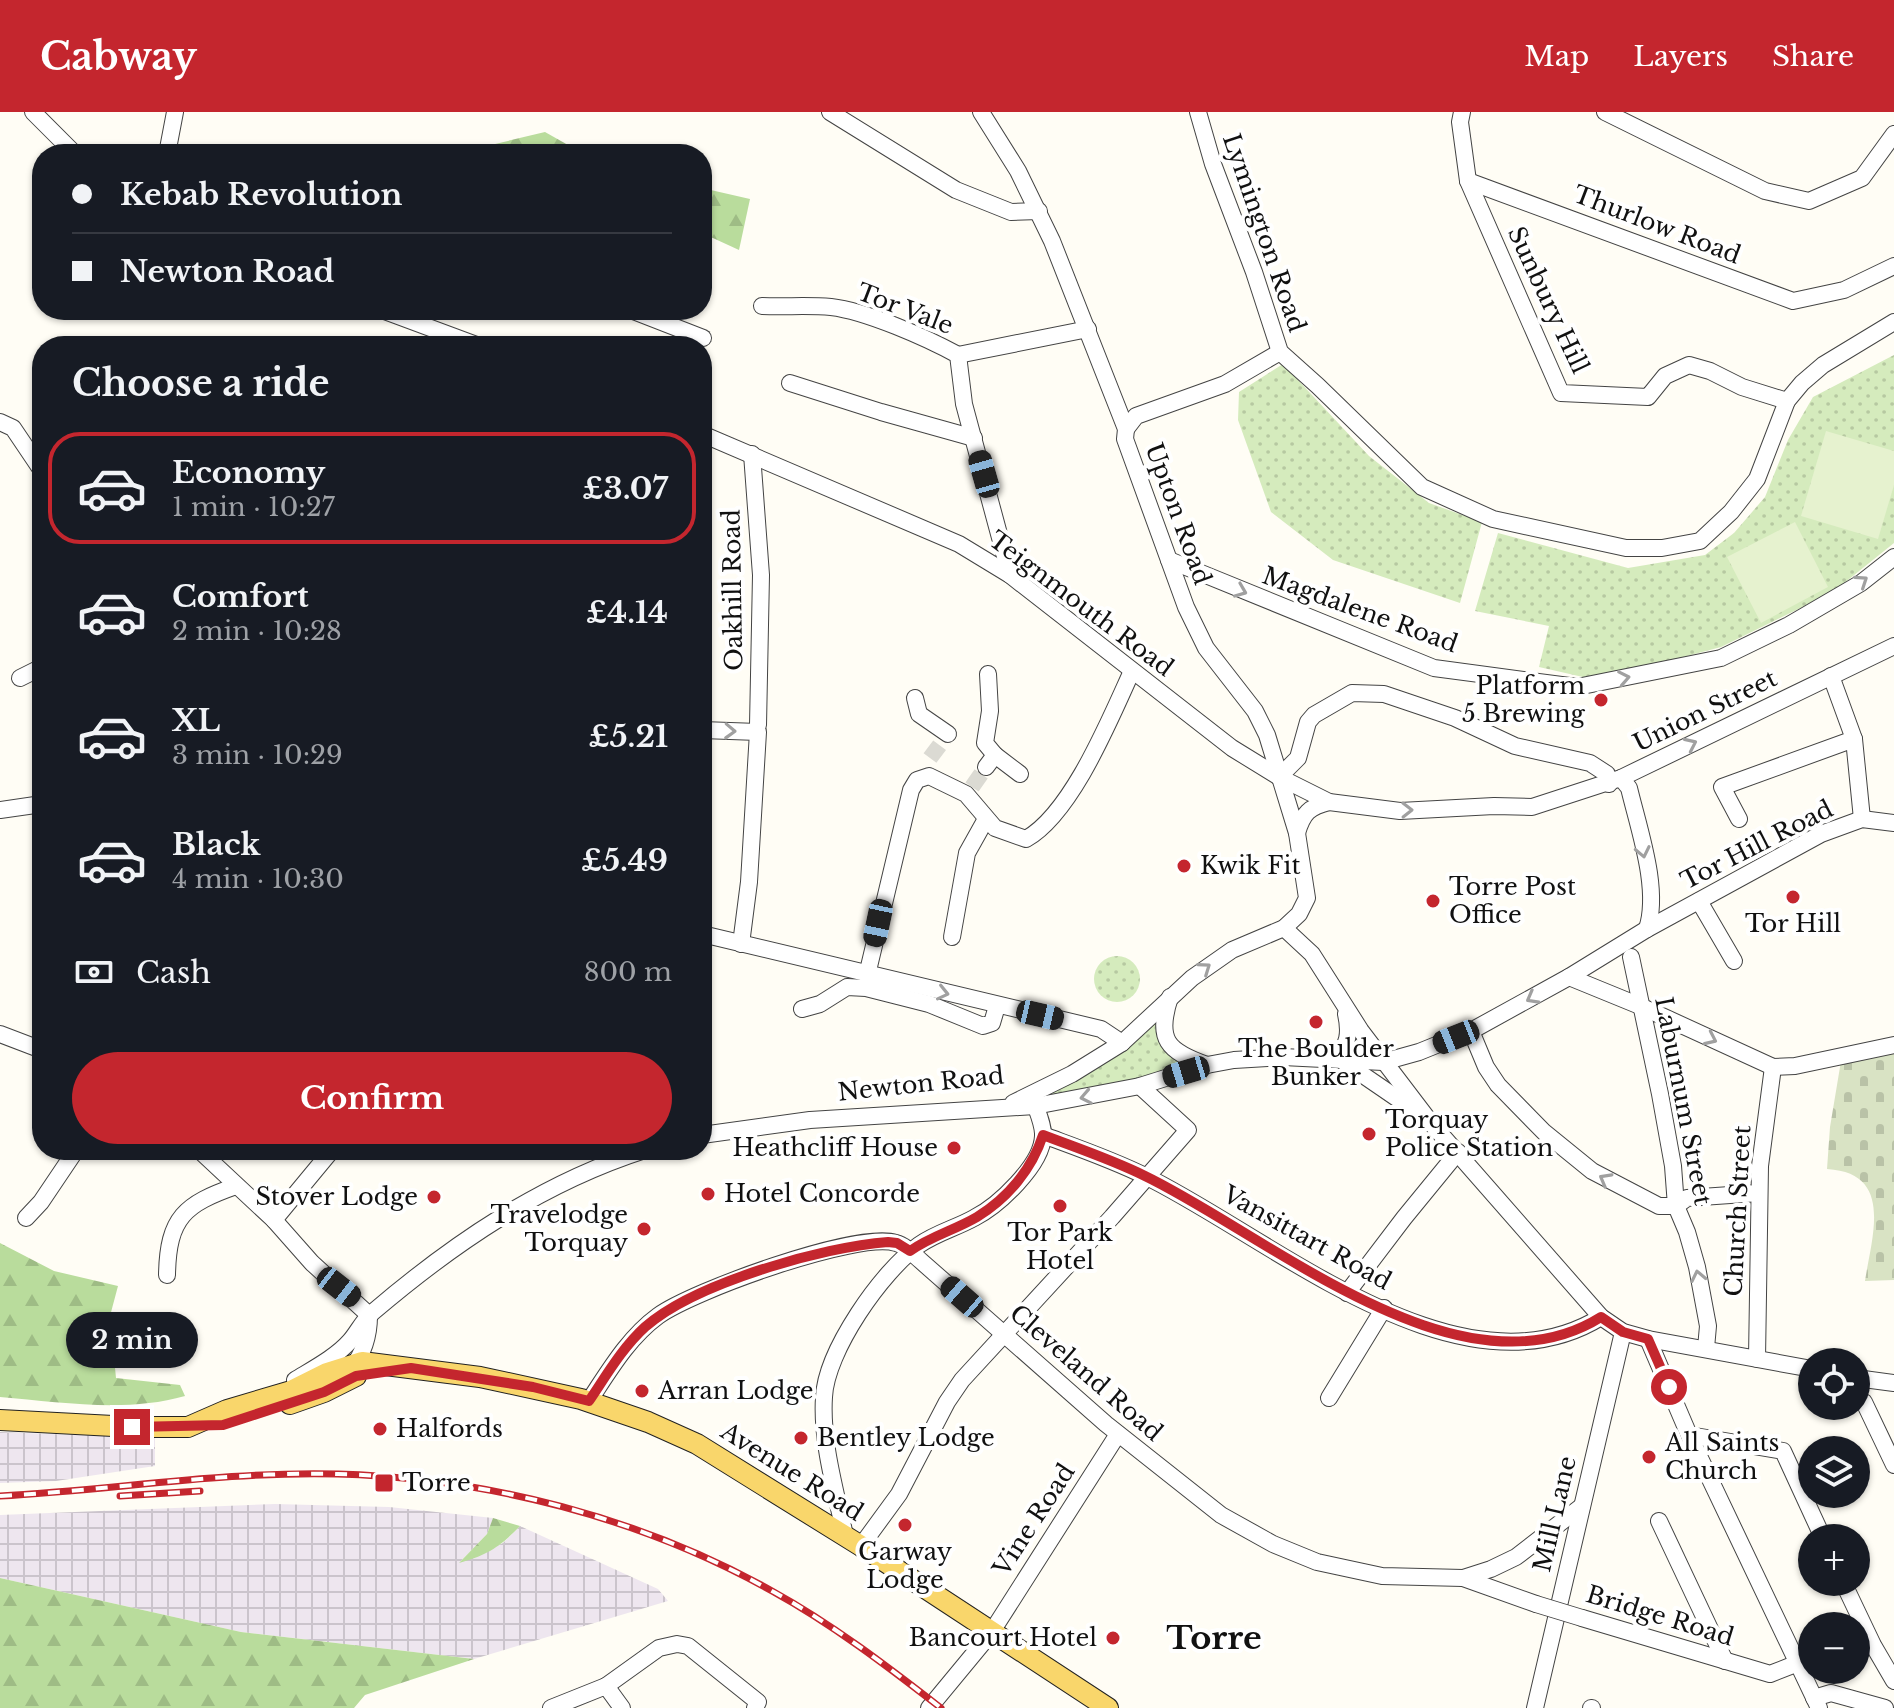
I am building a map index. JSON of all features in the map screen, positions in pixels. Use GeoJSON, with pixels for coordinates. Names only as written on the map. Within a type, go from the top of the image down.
{"type":"FeatureCollection","features":[{"type":"Feature","properties":{"kind":"main road","name":"Avenue Road"},"geometry":{"type":"LineString","coordinates":[[326,1390],[356,1363],[384,1363],[533,1387],[589,1401],[648,1422],[697,1444],[853,1541],[1108,1708]]}},
{"type":"Feature","properties":{"kind":"main road","name":"Avenue Road"},"geometry":{"type":"LineString","coordinates":[[263,1399],[291,1391],[326,1390],[356,1376],[411,1368]]}},
{"type":"Feature","properties":{"kind":"main road"},"geometry":{"type":"LineString","coordinates":[[0,1420],[132,1427],[223,1425],[326,1390]]}},
{"type":"Feature","properties":{"kind":"main road"},"geometry":{"type":"LineString","coordinates":[[188,1427],[263,1399]]}},
{"type":"Feature","properties":{"kind":"street"},"geometry":{"type":"LineString","coordinates":[[33,112],[65,144]]}},
{"type":"Feature","properties":{"kind":"street"},"geometry":{"type":"LineString","coordinates":[[169,144],[175,112]]}},
{"type":"Feature","properties":{"kind":"street"},"geometry":{"type":"LineString","coordinates":[[830,112],[956,190],[1011,212],[1039,211]]}},
{"type":"Feature","properties":{"kind":"street","name":"Upton Road"},"geometry":{"type":"LineString","coordinates":[[981,112],[1039,211],[1088,329],[1126,429],[1125,439],[1186,607],[1206,648],[1255,711],[1267,735],[1297,833],[1307,898],[1299,914],[1284,928]]}},
{"type":"Feature","properties":{"kind":"street","name":"Lymington Road"},"geometry":{"type":"LineString","coordinates":[[1198,112],[1213,164],[1280,352],[1422,487],[1493,519],[1626,548],[1662,548],[1700,541],[1731,512],[1757,479],[1787,401],[1802,383],[1823,365],[1894,322]]}},
{"type":"Feature","properties":{"kind":"street"},"geometry":{"type":"LineString","coordinates":[[1462,112],[1460,122],[1468,181]]}},
{"type":"Feature","properties":{"kind":"street"},"geometry":{"type":"LineString","coordinates":[[1605,112],[1765,191],[1809,201],[1862,178],[1894,134]]}},
{"type":"Feature","properties":{"kind":"street","name":"Thurlow Road"},"geometry":{"type":"LineString","coordinates":[[1468,181],[1793,301],[1844,290],[1894,266]]}},
{"type":"Feature","properties":{"kind":"street","name":"Sunbury Hill"},"geometry":{"type":"LineString","coordinates":[[1468,181],[1561,393],[1648,397],[1665,376],[1689,365],[1787,401]]}},
{"type":"Feature","properties":{"kind":"street","name":"Tor Vale"},"geometry":{"type":"LineString","coordinates":[[762,306],[834,307],[936,343],[958,355],[1088,329]]}},
{"type":"Feature","properties":{"kind":"street"},"geometry":{"type":"LineString","coordinates":[[421,320],[448,336]]}},
{"type":"Feature","properties":{"kind":"street"},"geometry":{"type":"LineString","coordinates":[[667,320],[699,336]]}},
{"type":"Feature","properties":{"kind":"street"},"geometry":{"type":"LineString","coordinates":[[1126,429],[1136,416],[1225,384],[1280,352]]}},
{"type":"Feature","properties":{"kind":"street","name":"Tor Vale"},"geometry":{"type":"LineString","coordinates":[[958,355],[964,404],[1010,575]]}},
{"type":"Feature","properties":{"kind":"street"},"geometry":{"type":"LineString","coordinates":[[790,383],[974,438]]}},
{"type":"Feature","properties":{"kind":"street"},"geometry":{"type":"LineString","coordinates":[[0,422],[13,428],[32,456]]}},
{"type":"Feature","properties":{"kind":"street","name":"Teignmouth Road"},"geometry":{"type":"LineString","coordinates":[[712,438],[959,544],[1010,575],[1232,748],[1279,777],[1329,802],[1400,811],[1532,807]]}},
{"type":"Feature","properties":{"kind":"street","name":"Oakhill Road"},"geometry":{"type":"LineString","coordinates":[[741,944],[749,882],[758,729],[761,575],[752,454]]}},
{"type":"Feature","properties":{"kind":"street","name":"Magdalene Road"},"geometry":{"type":"LineString","coordinates":[[1169,560],[1434,668],[1577,687],[1721,658],[1789,625],[1849,590],[1894,557]]}},
{"type":"Feature","properties":{"kind":"street","name":"Union Street"},"geometry":{"type":"LineString","coordinates":[[1532,807],[1615,781],[1894,646]]}},
{"type":"Feature","properties":{"kind":"street"},"geometry":{"type":"LineString","coordinates":[[867,975],[911,790],[917,780],[929,776],[969,790],[995,828],[1026,839],[1039,831],[1067,795],[1094,751],[1132,671]]}},
{"type":"Feature","properties":{"kind":"street"},"geometry":{"type":"LineString","coordinates":[[20,678],[32,672]]}},
{"type":"Feature","properties":{"kind":"street"},"geometry":{"type":"LineString","coordinates":[[988,674],[990,711],[985,743],[991,761],[1020,774]]}},
{"type":"Feature","properties":{"kind":"street"},"geometry":{"type":"LineString","coordinates":[[1831,676],[1854,739],[1862,819]]}},
{"type":"Feature","properties":{"kind":"street"},"geometry":{"type":"LineString","coordinates":[[1279,777],[1298,758],[1308,722],[1314,715],[1352,693],[1384,694],[1455,718],[1515,746],[1590,763],[1629,788],[1650,885],[1652,905],[1647,929]]}},
{"type":"Feature","properties":{"kind":"street"},"geometry":{"type":"LineString","coordinates":[[915,698],[919,714],[948,734]]}},
{"type":"Feature","properties":{"kind":"street"},"geometry":{"type":"LineString","coordinates":[[712,730],[758,729]]}},
{"type":"Feature","properties":{"kind":"street"},"geometry":{"type":"LineString","coordinates":[[1739,819],[1722,787],[1854,739]]}},
{"type":"Feature","properties":{"kind":"street"},"geometry":{"type":"LineString","coordinates":[[929,776],[930,758]]}},
{"type":"Feature","properties":{"kind":"street"},"geometry":{"type":"LineString","coordinates":[[1297,833],[1306,811],[1329,802]]}},
{"type":"Feature","properties":{"kind":"street"},"geometry":{"type":"LineString","coordinates":[[0,810],[32,805]]}},
{"type":"Feature","properties":{"kind":"street"},"geometry":{"type":"LineString","coordinates":[[952,937],[967,853],[986,819]]}},
{"type":"Feature","properties":{"kind":"street","name":"Tor Hill Road"},"geometry":{"type":"LineString","coordinates":[[1033,1100],[1140,1086],[1234,1060],[1283,1057],[1383,1062],[1419,1052],[1471,1031],[1569,977],[1647,929],[1821,834],[1862,819],[1894,823]]}},
{"type":"Feature","properties":{"kind":"street"},"geometry":{"type":"LineString","coordinates":[[1699,901],[1734,961]]}},
{"type":"Feature","properties":{"kind":"street"},"geometry":{"type":"LineString","coordinates":[[1284,928],[1312,954],[1345,1009],[1431,1123],[1601,1317],[1623,1332],[1648,1339],[1798,1366]]}},
{"type":"Feature","properties":{"kind":"street","name":"Newton Road"},"geometry":{"type":"LineString","coordinates":[[712,1134],[810,1120],[1005,1107],[1033,1100],[1122,1043],[1171,995],[1232,950],[1263,934],[1284,928]]}},
{"type":"Feature","properties":{"kind":"street"},"geometry":{"type":"LineString","coordinates":[[712,937],[1101,1029],[1122,1043]]}},
{"type":"Feature","properties":{"kind":"street","name":"Laburnum Street"},"geometry":{"type":"LineString","coordinates":[[1631,957],[1660,1094],[1673,1166],[1676,1206],[1697,1267],[1708,1326],[1706,1348]]}},
{"type":"Feature","properties":{"kind":"street"},"geometry":{"type":"LineString","coordinates":[[1569,977],[1773,1067],[1795,1066],[1894,1045]]}},
{"type":"Feature","properties":{"kind":"street"},"geometry":{"type":"LineString","coordinates":[[802,1009],[820,1004],[847,987],[866,988],[929,1004],[983,1026],[992,1023],[997,1006]]}},
{"type":"Feature","properties":{"kind":"street"},"geometry":{"type":"LineString","coordinates":[[1171,995],[1164,1015],[1167,1044],[1185,1057],[1207,1065]]}},
{"type":"Feature","properties":{"kind":"street"},"geometry":{"type":"LineString","coordinates":[[1345,1009],[1350,1030],[1339,1060],[1431,1123]]}},
{"type":"Feature","properties":{"kind":"street"},"geometry":{"type":"LineString","coordinates":[[1471,1031],[1486,1067],[1498,1085],[1568,1153],[1592,1171],[1645,1201],[1659,1206],[1676,1206],[1687,1198],[1759,1193]]}},
{"type":"Feature","properties":{"kind":"street"},"geometry":{"type":"LineString","coordinates":[[0,1034],[32,1046]]}},
{"type":"Feature","properties":{"kind":"street","name":"Church Street"},"geometry":{"type":"LineString","coordinates":[[1757,1359],[1759,1193],[1773,1067]]}},
{"type":"Feature","properties":{"kind":"street"},"geometry":{"type":"LineString","coordinates":[[853,1541],[899,1494],[947,1402],[962,1380],[1188,1130],[1140,1086]]}},
{"type":"Feature","properties":{"kind":"street"},"geometry":{"type":"LineString","coordinates":[[853,1541],[826,1440],[824,1396],[831,1364],[847,1331],[910,1251],[935,1235],[977,1217],[1031,1166],[1043,1135],[1033,1100]]}},
{"type":"Feature","properties":{"kind":"street","name":"Vansittart Road"},"geometry":{"type":"LineString","coordinates":[[1043,1135],[1145,1176],[1347,1293],[1428,1327],[1471,1338],[1511,1342],[1552,1338],[1601,1317]]}},
{"type":"Feature","properties":{"kind":"street"},"geometry":{"type":"LineString","coordinates":[[1347,1293],[1458,1152]]}},
{"type":"Feature","properties":{"kind":"street"},"geometry":{"type":"LineString","coordinates":[[26,1218],[41,1202],[69,1160]]}},
{"type":"Feature","properties":{"kind":"street"},"geometry":{"type":"LineString","coordinates":[[209,1160],[274,1220],[369,1323],[372,1347],[384,1363]]}},
{"type":"Feature","properties":{"kind":"street"},"geometry":{"type":"LineString","coordinates":[[274,1220],[324,1160]]}},
{"type":"Feature","properties":{"kind":"street"},"geometry":{"type":"LineString","coordinates":[[263,1399],[326,1361],[349,1343],[480,1229],[525,1202],[616,1160]]}},
{"type":"Feature","properties":{"kind":"street"},"geometry":{"type":"LineString","coordinates":[[167,1275],[167,1257],[178,1219],[189,1207],[208,1196],[236,1186]]}},
{"type":"Feature","properties":{"kind":"street"},"geometry":{"type":"LineString","coordinates":[[589,1401],[624,1350],[643,1329],[661,1314],[712,1289],[820,1252],[888,1242],[897,1243],[910,1251]]}},
{"type":"Feature","properties":{"kind":"street","name":"Cleveland Road"},"geometry":{"type":"LineString","coordinates":[[910,1251],[1118,1434],[1221,1515],[1287,1550],[1317,1562],[1382,1576],[1463,1578],[1516,1557],[1582,1506]]}},
{"type":"Feature","properties":{"kind":"street"},"geometry":{"type":"LineString","coordinates":[[1329,1398],[1384,1308]]}},
{"type":"Feature","properties":{"kind":"street"},"geometry":{"type":"LineString","coordinates":[[356,1363],[369,1323]]}},
{"type":"Feature","properties":{"kind":"street","name":"Mill Lane"},"geometry":{"type":"LineString","coordinates":[[1535,1708],[1623,1332]]}},
{"type":"Feature","properties":{"kind":"street"},"geometry":{"type":"LineString","coordinates":[[1648,1339],[1689,1435],[1798,1663]]}},
{"type":"Feature","properties":{"kind":"street"},"geometry":{"type":"LineString","coordinates":[[1870,1380],[1894,1383]]}},
{"type":"Feature","properties":{"kind":"street"},"geometry":{"type":"LineString","coordinates":[[1870,1415],[1894,1465]]}},
{"type":"Feature","properties":{"kind":"street","name":"Vine Road"},"geometry":{"type":"LineString","coordinates":[[929,1708],[991,1633],[1118,1434]]}},
{"type":"Feature","properties":{"kind":"street"},"geometry":{"type":"LineString","coordinates":[[1689,1435],[1783,1451],[1817,1524]]}},
{"type":"Feature","properties":{"kind":"street"},"geometry":{"type":"LineString","coordinates":[[1659,1521],[1725,1661]]}},
{"type":"Feature","properties":{"kind":"street","name":"Bridge Road"},"geometry":{"type":"LineString","coordinates":[[1463,1578],[1536,1604],[1770,1674],[1798,1663]]}},
{"type":"Feature","properties":{"kind":"street"},"geometry":{"type":"LineString","coordinates":[[1850,1596],[1894,1681]]}},
{"type":"Feature","properties":{"kind":"street"},"geometry":{"type":"LineString","coordinates":[[551,1708],[606,1686],[659,1648],[677,1644],[688,1646],[760,1706]]}},
{"type":"Feature","properties":{"kind":"street"},"geometry":{"type":"LineString","coordinates":[[1808,1684],[1817,1703],[1831,1693],[1885,1708]]}},
{"type":"Feature","properties":{"kind":"street"},"geometry":{"type":"LineString","coordinates":[[606,1686],[622,1708]]}},
{"type":"Feature","properties":{"kind":"shaded area"},"geometry":{"type":"Polygon","coordinates":[[[0,1432],[155,1438],[155,1466],[56,1481],[0,1483],[0,1432]]]}},
{"type":"Feature","properties":{"kind":"shaded area"},"geometry":{"type":"Polygon","coordinates":[[[275,1504],[389,1507],[493,1518],[487,1534],[460,1562],[503,1543],[520,1526],[658,1589],[668,1601],[474,1659],[241,1632],[0,1578],[0,1515],[275,1504]]]}},
{"type":"Feature","properties":{"kind":"green space"},"geometry":{"type":"Polygon","coordinates":[[[545,132],[566,144],[495,144],[545,132]]]}},
{"type":"Feature","properties":{"kind":"green space"},"geometry":{"type":"Polygon","coordinates":[[[712,190],[750,199],[739,250],[712,238],[712,190]]]}},
{"type":"Feature","properties":{"kind":"green space"},"geometry":{"type":"Polygon","coordinates":[[[1894,355],[1894,543],[1833,592],[1721,647],[1653,665],[1583,677],[1539,667],[1549,626],[1475,611],[1498,533],[1628,568],[1705,555],[1734,533],[1765,497],[1788,440],[1813,397],[1894,355]]]}},
{"type":"Feature","properties":{"kind":"green space"},"geometry":{"type":"Polygon","coordinates":[[[1283,364],[1369,456],[1429,503],[1482,522],[1460,603],[1333,560],[1271,512],[1238,420],[1239,392],[1283,364]]]}},
{"type":"Feature","properties":{"kind":"green space"},"geometry":{"type":"Polygon","coordinates":[[[1826,431],[1894,451],[1894,485],[1878,539],[1801,516],[1826,431]]]}},
{"type":"Feature","properties":{"kind":"green space"},"geometry":{"type":"Polygon","coordinates":[[[1795,522],[1828,587],[1761,623],[1727,557],[1795,522]]]}},
{"type":"Feature","properties":{"kind":"green space"},"geometry":{"type":"Polygon","coordinates":[[[1117,956],[1133,963],[1140,979],[1133,995],[1117,1002],[1101,995],[1094,979],[1101,963],[1117,956]]]}},
{"type":"Feature","properties":{"kind":"green space"},"geometry":{"type":"Polygon","coordinates":[[[1171,995],[1164,1038],[1207,1065],[1005,1107],[1072,1074],[1171,995]]]}},
{"type":"Feature","properties":{"kind":"green space"},"geometry":{"type":"Polygon","coordinates":[[[1894,1050],[1894,1280],[1865,1281],[1874,1209],[1870,1194],[1862,1182],[1848,1173],[1827,1169],[1830,1127],[1841,1061],[1894,1050]]]}},
{"type":"Feature","properties":{"kind":"green space"},"geometry":{"type":"Polygon","coordinates":[[[0,1243],[54,1271],[118,1286],[110,1316],[116,1378],[180,1385],[185,1396],[116,1405],[0,1397],[0,1243]]]}},
{"type":"Feature","properties":{"kind":"green space"},"geometry":{"type":"Polygon","coordinates":[[[493,1518],[520,1526],[492,1549],[459,1563],[487,1534],[493,1518]]]}},
{"type":"Feature","properties":{"kind":"green space"},"geometry":{"type":"Polygon","coordinates":[[[0,1578],[241,1632],[474,1659],[365,1695],[354,1708],[0,1708],[0,1578]]]}},
{"type":"Feature","properties":{"kind":"tunnel"},"geometry":{"type":"LineString","coordinates":[[930,758],[948,734]]}},
{"type":"Feature","properties":{"kind":"tunnel"},"geometry":{"type":"LineString","coordinates":[[972,787],[986,767]]}},
{"type":"Feature","properties":{"kind":"railway"},"geometry":{"type":"LineString","coordinates":[[0,1496],[296,1474],[394,1477],[507,1494],[617,1523],[722,1565],[816,1617],[941,1708]]}},
{"type":"Feature","properties":{"kind":"railway"},"geometry":{"type":"LineString","coordinates":[[120,1496],[200,1491]]}},
{"type":"Feature","properties":{"kind":"place","name":"Platform 5 Brewing"},"geometry":{"type":"Point","coordinates":[1601,700]}},
{"type":"Feature","properties":{"kind":"place","name":"Kwik Fit"},"geometry":{"type":"Point","coordinates":[1184,866]}},
{"type":"Feature","properties":{"kind":"place","name":"Tor Hill"},"geometry":{"type":"Point","coordinates":[1793,897]}},
{"type":"Feature","properties":{"kind":"place","name":"Torre Post Office"},"geometry":{"type":"Point","coordinates":[1433,901]}},
{"type":"Feature","properties":{"kind":"place","name":"The Boulder Bunker"},"geometry":{"type":"Point","coordinates":[1316,1022]}},
{"type":"Feature","properties":{"kind":"place","name":"Torquay Police Station"},"geometry":{"type":"Point","coordinates":[1369,1134]}},
{"type":"Feature","properties":{"kind":"place","name":"Heathcliff House"},"geometry":{"type":"Point","coordinates":[954,1148]}},
{"type":"Feature","properties":{"kind":"place","name":"Hotel Concorde"},"geometry":{"type":"Point","coordinates":[708,1194]}},
{"type":"Feature","properties":{"kind":"place","name":"Stover Lodge"},"geometry":{"type":"Point","coordinates":[434,1197]}},
{"type":"Feature","properties":{"kind":"place","name":"Tor Park Hotel"},"geometry":{"type":"Point","coordinates":[1060,1206]}},
{"type":"Feature","properties":{"kind":"place","name":"Travelodge Torquay"},"geometry":{"type":"Point","coordinates":[644,1229]}},
{"type":"Feature","properties":{"kind":"place","name":"Arran Lodge"},"geometry":{"type":"Point","coordinates":[642,1391]}},
{"type":"Feature","properties":{"kind":"place","name":"Halfords"},"geometry":{"type":"Point","coordinates":[380,1429]}},
{"type":"Feature","properties":{"kind":"place","name":"Bentley Lodge"},"geometry":{"type":"Point","coordinates":[801,1438]}},
{"type":"Feature","properties":{"kind":"place","name":"All Saints Church"},"geometry":{"type":"Point","coordinates":[1649,1457]}},
{"type":"Feature","properties":{"kind":"place","name":"Torre"},"geometry":{"type":"Point","coordinates":[384,1483]}},
{"type":"Feature","properties":{"kind":"place","name":"Garway Lodge"},"geometry":{"type":"Point","coordinates":[905,1525]}},
{"type":"Feature","properties":{"kind":"place","name":"Bancourt Hotel"},"geometry":{"type":"Point","coordinates":[1113,1638]}},
{"type":"Feature","properties":{"kind":"district","name":"Torre"},"geometry":{"type":"Point","coordinates":[1214,1638]}},
{"type":"Feature","properties":{"kind":"route"},"geometry":{"type":"LineString","coordinates":[[132,1427],[223,1425],[297,1402],[356,1376],[411,1368],[480,1377],[589,1401],[624,1350],[661,1314],[712,1289],[820,1252],[888,1242],[897,1243],[910,1251],[935,1235],[977,1217],[992,1206],[1031,1166],[1043,1135],[1145,1176],[1347,1293],[1428,1327],[1471,1338],[1511,1342],[1552,1338],[1601,1317],[1623,1332],[1648,1339],[1669,1387]]}}]}
